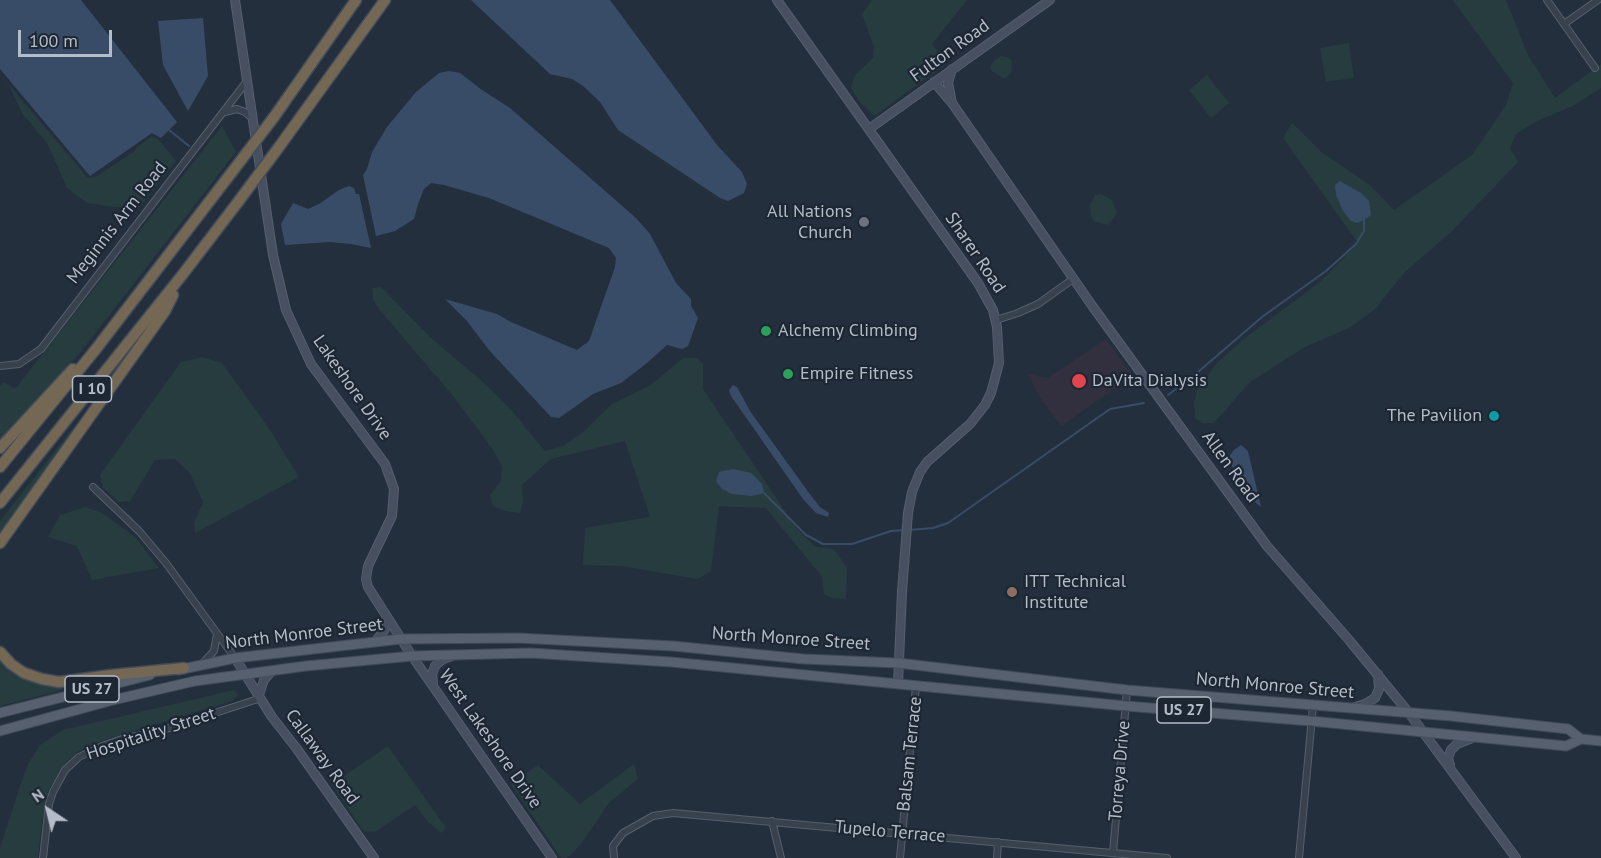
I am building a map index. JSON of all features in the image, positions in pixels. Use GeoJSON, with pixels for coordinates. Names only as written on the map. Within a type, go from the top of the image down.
{"type":"FeatureCollection","features":[{"type":"Feature","properties":{"kind":"highway","name":"I 10"},"geometry":{"type":"LineString","coordinates":[[0,467],[96,349],[232,172],[356,0]]}},
{"type":"Feature","properties":{"kind":"highway","name":"I 10"},"geometry":{"type":"LineString","coordinates":[[0,503],[183,274],[279,147],[385,0]]}},
{"type":"Feature","properties":{"kind":"highway"},"geometry":{"type":"LineString","coordinates":[[0,543],[165,311],[183,274]]}},
{"type":"Feature","properties":{"kind":"highway"},"geometry":{"type":"LineString","coordinates":[[0,448],[62,379],[96,349]]}},
{"type":"Feature","properties":{"kind":"highway"},"geometry":{"type":"LineString","coordinates":[[0,652],[24,673],[42,680],[59,682],[184,668]]}},
{"type":"Feature","properties":{"kind":"main road","name":"North Monroe Street"},"geometry":{"type":"LineString","coordinates":[[0,713],[88,690],[235,658],[401,639],[442,637],[673,646],[770,656],[898,663],[1127,690],[1409,713],[1568,729],[1581,739]]}},
{"type":"Feature","properties":{"kind":"main road"},"geometry":{"type":"LineString","coordinates":[[531,653],[535,639]]}},
{"type":"Feature","properties":{"kind":"main road"},"geometry":{"type":"LineString","coordinates":[[659,661],[660,646]]}},
{"type":"Feature","properties":{"kind":"main road"},"geometry":{"type":"LineString","coordinates":[[670,662],[673,646]]}},
{"type":"Feature","properties":{"kind":"main road","name":"North Monroe Street"},"geometry":{"type":"LineString","coordinates":[[0,731],[112,700],[195,681],[412,656],[531,653],[659,661],[1566,746],[1581,739],[1601,741]]}},
{"type":"Feature","properties":{"kind":"main road"},"geometry":{"type":"LineString","coordinates":[[766,671],[770,656]]}},
{"type":"Feature","properties":{"kind":"main road"},"geometry":{"type":"LineString","coordinates":[[784,673],[786,657]]}},
{"type":"Feature","properties":{"kind":"main road"},"geometry":{"type":"LineString","coordinates":[[1001,694],[1002,675]]}},
{"type":"Feature","properties":{"kind":"main road"},"geometry":{"type":"LineString","coordinates":[[1221,714],[1222,698]]}},
{"type":"Feature","properties":{"kind":"street","name":"Lakeshore Drive"},"geometry":{"type":"LineString","coordinates":[[235,0],[273,255],[286,310],[311,364],[385,464],[392,481],[395,497],[392,516],[368,566],[366,579],[370,592],[401,639]]}},
{"type":"Feature","properties":{"kind":"street","name":"Sharer Road"},"geometry":{"type":"LineString","coordinates":[[777,0],[978,283],[996,320],[999,337],[999,363],[991,393],[970,424],[936,452],[924,467],[912,492],[908,513],[898,684]]}},
{"type":"Feature","properties":{"kind":"street","name":"Fulton Road"},"geometry":{"type":"LineString","coordinates":[[869,129],[1050,0]]}},
{"type":"Feature","properties":{"kind":"street"},"geometry":{"type":"LineString","coordinates":[[1547,0],[1595,68]]}},
{"type":"Feature","properties":{"kind":"street"},"geometry":{"type":"LineString","coordinates":[[1564,24],[1598,0]]}},
{"type":"Feature","properties":{"kind":"street"},"geometry":{"type":"LineString","coordinates":[[952,69],[948,83],[952,104]]}},
{"type":"Feature","properties":{"kind":"street","name":"Meginnis Arm Road"},"geometry":{"type":"LineString","coordinates":[[0,366],[19,364],[41,349],[247,81]]}},
{"type":"Feature","properties":{"kind":"street","name":"Allen Road"},"geometry":{"type":"LineString","coordinates":[[934,82],[952,104],[1073,279],[1267,546],[1378,674],[1423,731],[1516,858]]}},
{"type":"Feature","properties":{"kind":"street"},"geometry":{"type":"LineString","coordinates":[[222,114],[231,109],[237,109],[252,118]]}},
{"type":"Feature","properties":{"kind":"street"},"geometry":{"type":"LineString","coordinates":[[996,320],[1038,304],[1073,279]]}},
{"type":"Feature","properties":{"kind":"street"},"geometry":{"type":"LineString","coordinates":[[93,487],[139,531],[166,563],[246,674]]}},
{"type":"Feature","properties":{"kind":"street"},"geometry":{"type":"LineString","coordinates":[[375,642],[384,631],[388,620]]}},
{"type":"Feature","properties":{"kind":"street"},"geometry":{"type":"LineString","coordinates":[[201,665],[214,651],[218,633]]}},
{"type":"Feature","properties":{"kind":"street","name":"West Lakeshore Drive"},"geometry":{"type":"LineString","coordinates":[[401,639],[552,858]]}},
{"type":"Feature","properties":{"kind":"street"},"geometry":{"type":"LineString","coordinates":[[434,686],[432,674],[435,666],[443,659],[458,654]]}},
{"type":"Feature","properties":{"kind":"street"},"geometry":{"type":"LineString","coordinates":[[260,697],[264,680],[272,671]]}},
{"type":"Feature","properties":{"kind":"street","name":"Callaway Road"},"geometry":{"type":"LineString","coordinates":[[246,674],[272,717],[374,858]]}},
{"type":"Feature","properties":{"kind":"street"},"geometry":{"type":"LineString","coordinates":[[1347,708],[1365,704],[1375,698],[1379,689],[1378,674]]}},
{"type":"Feature","properties":{"kind":"street","name":"Balsam Terrace"},"geometry":{"type":"LineString","coordinates":[[900,858],[916,686]]}},
{"type":"Feature","properties":{"kind":"street","name":"Torreya Drive"},"geometry":{"type":"LineString","coordinates":[[1113,853],[1127,690]]}},
{"type":"Feature","properties":{"kind":"street","name":"Hospitality Street"},"geometry":{"type":"LineString","coordinates":[[43,858],[49,804],[53,792],[65,770],[79,757],[125,738],[153,733],[260,697]]}},
{"type":"Feature","properties":{"kind":"street"},"geometry":{"type":"LineString","coordinates":[[1299,858],[1313,706]]}},
{"type":"Feature","properties":{"kind":"street"},"geometry":{"type":"LineString","coordinates":[[1450,769],[1448,758],[1451,750],[1457,744],[1474,737]]}},
{"type":"Feature","properties":{"kind":"street","name":"Tupelo Terrace"},"geometry":{"type":"LineString","coordinates":[[614,858],[613,846],[620,836],[640,822],[666,813],[689,813],[1167,858]]}},
{"type":"Feature","properties":{"kind":"street"},"geometry":{"type":"LineString","coordinates":[[772,821],[781,858]]}},
{"type":"Feature","properties":{"kind":"street"},"geometry":{"type":"LineString","coordinates":[[997,858],[998,842]]}},
{"type":"Feature","properties":{"kind":"shaded area","name":"DaVita Dialysis"},"geometry":{"type":"Polygon","coordinates":[[[1106,339],[1133,376],[1061,426],[1039,396],[1028,374],[1048,378],[1106,339]]]}},
{"type":"Feature","properties":{"kind":"green space"},"geometry":{"type":"Polygon","coordinates":[[[872,0],[967,0],[932,44],[946,64],[874,116],[859,101],[851,88],[855,75],[873,58],[874,47],[862,14],[872,0]]]}},
{"type":"Feature","properties":{"kind":"green space"},"geometry":{"type":"Polygon","coordinates":[[[1453,0],[1506,0],[1528,55],[1555,98],[1601,64],[1601,88],[1573,106],[1537,121],[1516,134],[1510,148],[1518,162],[1451,232],[1405,272],[1375,309],[1351,327],[1305,347],[1250,382],[1214,423],[1202,423],[1195,418],[1194,403],[1197,389],[1218,362],[1245,338],[1320,282],[1358,243],[1283,138],[1292,123],[1320,151],[1370,185],[1394,210],[1472,155],[1506,105],[1513,83],[1453,0]]]}},
{"type":"Feature","properties":{"kind":"green space"},"geometry":{"type":"Polygon","coordinates":[[[1349,43],[1354,78],[1326,82],[1320,48],[1349,43]]]}},
{"type":"Feature","properties":{"kind":"green space"},"geometry":{"type":"Polygon","coordinates":[[[1001,56],[1012,61],[1011,74],[1004,79],[990,67],[1001,56]]]}},
{"type":"Feature","properties":{"kind":"green space"},"geometry":{"type":"Polygon","coordinates":[[[0,74],[88,178],[97,176],[135,151],[152,136],[159,140],[176,161],[139,208],[87,203],[67,188],[47,143],[22,113],[10,87],[0,74]]]}},
{"type":"Feature","properties":{"kind":"green space"},"geometry":{"type":"Polygon","coordinates":[[[1207,75],[1229,103],[1211,118],[1189,90],[1207,75]]]}},
{"type":"Feature","properties":{"kind":"green space"},"geometry":{"type":"Polygon","coordinates":[[[222,126],[236,152],[79,354],[0,442],[0,386],[4,382],[15,389],[222,126]]]}},
{"type":"Feature","properties":{"kind":"green space"},"geometry":{"type":"Polygon","coordinates":[[[1101,194],[1112,200],[1117,213],[1108,225],[1094,221],[1091,216],[1090,205],[1095,195],[1101,194]]]}},
{"type":"Feature","properties":{"kind":"green space"},"geometry":{"type":"Polygon","coordinates":[[[381,287],[429,336],[484,383],[513,412],[545,451],[563,446],[583,432],[612,404],[651,385],[683,358],[697,358],[703,364],[703,389],[797,529],[816,547],[834,549],[847,568],[846,599],[832,598],[824,594],[822,577],[766,508],[719,506],[711,571],[698,579],[622,566],[583,565],[585,528],[650,517],[625,441],[551,459],[522,485],[523,502],[520,513],[505,511],[493,506],[490,495],[501,481],[502,467],[494,451],[453,396],[379,309],[373,300],[372,288],[381,287]]]}},
{"type":"Feature","properties":{"kind":"green space"},"geometry":{"type":"Polygon","coordinates":[[[202,357],[222,363],[270,430],[299,477],[195,533],[194,523],[203,502],[190,473],[175,459],[155,460],[130,501],[119,502],[103,488],[100,475],[181,362],[202,357]]]}},
{"type":"Feature","properties":{"kind":"green space"},"geometry":{"type":"Polygon","coordinates":[[[110,381],[0,538],[0,521],[110,381]]]}},
{"type":"Feature","properties":{"kind":"green space"},"geometry":{"type":"Polygon","coordinates":[[[85,507],[102,513],[134,536],[159,568],[92,580],[77,546],[48,537],[60,515],[85,507]]]}},
{"type":"Feature","properties":{"kind":"green space"},"geometry":{"type":"Polygon","coordinates":[[[0,660],[5,665],[63,688],[0,706],[0,660]]]}},
{"type":"Feature","properties":{"kind":"green space"},"geometry":{"type":"Polygon","coordinates":[[[234,690],[238,695],[232,701],[101,741],[77,752],[65,764],[48,791],[42,819],[38,858],[0,858],[0,848],[19,789],[28,764],[40,745],[63,730],[234,690]]]}},
{"type":"Feature","properties":{"kind":"green space"},"geometry":{"type":"Polygon","coordinates":[[[388,746],[446,828],[441,833],[428,822],[415,805],[375,832],[363,831],[332,784],[388,746]]]}},
{"type":"Feature","properties":{"kind":"green space"},"geometry":{"type":"Polygon","coordinates":[[[634,764],[638,779],[609,803],[581,844],[567,858],[561,858],[511,784],[538,765],[580,804],[634,764]]]}},
{"type":"Feature","properties":{"kind":"water"},"geometry":{"type":"Polygon","coordinates":[[[0,0],[81,0],[177,122],[161,138],[152,133],[90,176],[0,69],[0,0]]]}},
{"type":"Feature","properties":{"kind":"water"},"geometry":{"type":"Polygon","coordinates":[[[471,0],[610,0],[717,145],[742,172],[747,184],[744,193],[728,201],[720,198],[618,130],[600,102],[583,86],[572,79],[550,74],[471,0]]]}},
{"type":"Feature","properties":{"kind":"water"},"geometry":{"type":"Polygon","coordinates":[[[203,18],[208,76],[188,111],[163,65],[158,21],[203,18]]]}},
{"type":"Feature","properties":{"kind":"water"},"geometry":{"type":"Polygon","coordinates":[[[449,71],[460,73],[510,108],[636,218],[650,234],[676,283],[691,299],[691,306],[698,318],[688,346],[682,349],[667,345],[621,383],[593,394],[559,418],[551,417],[445,299],[497,314],[577,350],[589,341],[615,267],[616,258],[609,248],[489,198],[431,183],[424,189],[414,219],[395,231],[376,236],[363,175],[372,152],[387,127],[416,92],[439,73],[449,71]]]}},
{"type":"Feature","properties":{"kind":"water"},"geometry":{"type":"Polygon","coordinates":[[[1340,181],[1361,193],[1369,201],[1371,215],[1357,223],[1351,221],[1343,211],[1336,195],[1335,185],[1340,181]]]}},
{"type":"Feature","properties":{"kind":"water"},"geometry":{"type":"Polygon","coordinates":[[[349,186],[354,188],[356,194],[359,194],[371,248],[330,242],[285,245],[281,224],[293,203],[308,209],[349,186]]]}},
{"type":"Feature","properties":{"kind":"water"},"geometry":{"type":"Polygon","coordinates":[[[733,385],[737,387],[750,411],[809,493],[820,507],[829,513],[828,517],[816,513],[803,499],[731,396],[729,390],[733,385]]]}},
{"type":"Feature","properties":{"kind":"water"},"geometry":{"type":"Polygon","coordinates":[[[1241,445],[1248,451],[1261,507],[1250,498],[1229,461],[1234,450],[1241,445]]]}},
{"type":"Feature","properties":{"kind":"water"},"geometry":{"type":"Polygon","coordinates":[[[733,469],[751,473],[762,484],[764,493],[752,496],[732,494],[722,489],[716,481],[719,472],[733,469]]]}},
{"type":"Feature","properties":{"kind":"waterway"},"geometry":{"type":"LineString","coordinates":[[169,130],[189,146]]}},
{"type":"Feature","properties":{"kind":"waterway"},"geometry":{"type":"LineString","coordinates":[[1168,395],[1262,317],[1326,271],[1356,244],[1364,231],[1364,220]]}},
{"type":"Feature","properties":{"kind":"waterway"},"geometry":{"type":"LineString","coordinates":[[910,530],[933,528],[948,523],[1110,409],[1144,403]]}},
{"type":"Feature","properties":{"kind":"waterway"},"geometry":{"type":"LineString","coordinates":[[764,493],[806,535],[823,544],[852,544],[891,531],[904,530]]}},
{"type":"Feature","properties":{"kind":"place","name":"All Nations Church"},"geometry":{"type":"Point","coordinates":[864,222]}},
{"type":"Feature","properties":{"kind":"place","name":"Alchemy Climbing"},"geometry":{"type":"Point","coordinates":[766,331]}},
{"type":"Feature","properties":{"kind":"place","name":"Empire Fitness"},"geometry":{"type":"Point","coordinates":[788,374]}},
{"type":"Feature","properties":{"kind":"place","name":"DaVita Dialysis"},"geometry":{"type":"Point","coordinates":[1079,381]}},
{"type":"Feature","properties":{"kind":"place","name":"The Pavilion"},"geometry":{"type":"Point","coordinates":[1494,416]}},
{"type":"Feature","properties":{"kind":"place","name":"ITT Technical Institute"},"geometry":{"type":"Point","coordinates":[1012,592]}}]}
